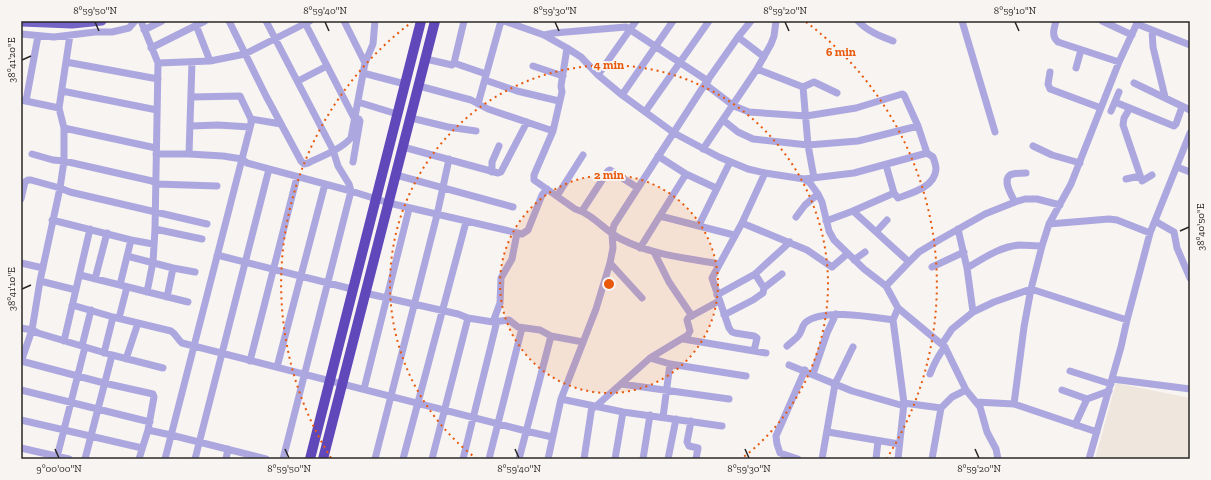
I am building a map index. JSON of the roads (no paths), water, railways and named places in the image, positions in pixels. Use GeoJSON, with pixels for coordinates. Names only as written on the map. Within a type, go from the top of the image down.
{"type":"FeatureCollection","features":[{"type":"Feature","properties":{"kind":"highway"},"geometry":{"type":"LineString","coordinates":[[310,459],[421,21]]}},
{"type":"Feature","properties":{"kind":"highway"},"geometry":{"type":"LineString","coordinates":[[323,459],[436,21]]}},
{"type":"Feature","properties":{"kind":"main road"},"geometry":{"type":"LineString","coordinates":[[21,22],[72,24],[102,21]]}},
{"type":"Feature","properties":{"kind":"street"},"geometry":{"type":"LineString","coordinates":[[21,34],[54,37],[96,32],[112,32],[129,28],[135,21]]}},
{"type":"Feature","properties":{"kind":"street"},"geometry":{"type":"LineString","coordinates":[[141,21],[158,63],[156,212],[152,262],[147,292]]}},
{"type":"Feature","properties":{"kind":"street"},"geometry":{"type":"LineString","coordinates":[[144,30],[162,21]]}},
{"type":"Feature","properties":{"kind":"street"},"geometry":{"type":"LineString","coordinates":[[151,48],[205,21]]}},
{"type":"Feature","properties":{"kind":"street"},"geometry":{"type":"LineString","coordinates":[[229,21],[281,124],[304,164],[308,164],[347,142],[351,138],[365,63],[373,44],[375,21]]}},
{"type":"Feature","properties":{"kind":"street"},"geometry":{"type":"LineString","coordinates":[[266,21],[333,150],[338,166],[349,184],[351,191],[283,459]]}},
{"type":"Feature","properties":{"kind":"street"},"geometry":{"type":"LineString","coordinates":[[344,21],[365,63]]}},
{"type":"Feature","properties":{"kind":"street"},"geometry":{"type":"LineString","coordinates":[[454,63],[464,21]]}},
{"type":"Feature","properties":{"kind":"street"},"geometry":{"type":"LineString","coordinates":[[478,104],[501,21]]}},
{"type":"Feature","properties":{"kind":"street"},"geometry":{"type":"LineString","coordinates":[[504,21],[544,35],[567,48],[581,57],[598,75],[622,95],[674,133],[703,149],[748,169],[804,179],[854,173],[927,153]]}},
{"type":"Feature","properties":{"kind":"street"},"geometry":{"type":"LineString","coordinates":[[619,21],[628,29],[681,62],[734,106],[749,112],[806,116],[856,108],[903,94],[918,126],[927,153],[933,157],[936,168],[932,181],[925,187],[896,198],[886,165]]}},
{"type":"Feature","properties":{"kind":"street"},"geometry":{"type":"LineString","coordinates":[[598,75],[628,29],[636,21]]}},
{"type":"Feature","properties":{"kind":"street"},"geometry":{"type":"LineString","coordinates":[[622,95],[673,21]]}},
{"type":"Feature","properties":{"kind":"street"},"geometry":{"type":"LineString","coordinates":[[645,112],[709,21]]}},
{"type":"Feature","properties":{"kind":"street"},"geometry":{"type":"LineString","coordinates":[[548,459],[561,399],[596,309],[610,263],[613,248],[612,234],[614,225],[706,82],[751,21]]}},
{"type":"Feature","properties":{"kind":"street"},"geometry":{"type":"LineString","coordinates":[[703,149],[734,106],[764,57],[774,36],[776,21]]}},
{"type":"Feature","properties":{"kind":"street"},"geometry":{"type":"LineString","coordinates":[[858,21],[863,27],[893,41]]}},
{"type":"Feature","properties":{"kind":"street"},"geometry":{"type":"LineString","coordinates":[[962,21],[995,132]]}},
{"type":"Feature","properties":{"kind":"street"},"geometry":{"type":"LineString","coordinates":[[1056,21],[1053,33],[1054,38],[1058,42],[1119,62]]}},
{"type":"Feature","properties":{"kind":"street"},"geometry":{"type":"LineString","coordinates":[[1102,21],[1132,35]]}},
{"type":"Feature","properties":{"kind":"street"},"geometry":{"type":"LineString","coordinates":[[158,63],[210,61],[245,54],[306,22],[354,118],[359,119],[360,121],[353,162]]}},
{"type":"Feature","properties":{"kind":"street"},"geometry":{"type":"LineString","coordinates":[[1014,404],[1024,327],[1031,289],[1049,224],[1071,184],[1119,62],[1138,22],[1152,30],[1190,45]]}},
{"type":"Feature","properties":{"kind":"street"},"geometry":{"type":"LineString","coordinates":[[196,25],[210,61]]}},
{"type":"Feature","properties":{"kind":"street"},"geometry":{"type":"LineString","coordinates":[[544,35],[554,33],[628,29]]}},
{"type":"Feature","properties":{"kind":"street"},"geometry":{"type":"LineString","coordinates":[[1152,30],[1153,47],[1165,97]]}},
{"type":"Feature","properties":{"kind":"street"},"geometry":{"type":"LineString","coordinates":[[70,35],[59,108],[64,128],[64,161],[60,188],[52,220],[32,330],[21,361],[104,383],[153,394],[154,397],[150,422],[139,459]]}},
{"type":"Feature","properties":{"kind":"street"},"geometry":{"type":"LineString","coordinates":[[38,36],[24,100],[59,108]]}},
{"type":"Feature","properties":{"kind":"street"},"geometry":{"type":"LineString","coordinates":[[738,37],[764,57]]}},
{"type":"Feature","properties":{"kind":"street"},"geometry":{"type":"LineString","coordinates":[[567,48],[560,101],[553,131],[534,175],[534,180],[575,209],[582,211],[608,229],[612,234],[640,248],[719,264]]}},
{"type":"Feature","properties":{"kind":"street"},"geometry":{"type":"LineString","coordinates":[[1076,68],[1081,50]]}},
{"type":"Feature","properties":{"kind":"street"},"geometry":{"type":"LineString","coordinates":[[426,59],[452,65],[454,63],[518,91],[560,101]]}},
{"type":"Feature","properties":{"kind":"street"},"geometry":{"type":"LineString","coordinates":[[66,62],[158,79]]}},
{"type":"Feature","properties":{"kind":"street"},"geometry":{"type":"LineString","coordinates":[[189,154],[192,62]]}},
{"type":"Feature","properties":{"kind":"street"},"geometry":{"type":"LineString","coordinates":[[298,81],[327,66]]}},
{"type":"Feature","properties":{"kind":"street"},"geometry":{"type":"LineString","coordinates":[[533,66],[563,76]]}},
{"type":"Feature","properties":{"kind":"street"},"geometry":{"type":"LineString","coordinates":[[757,69],[803,87],[814,82],[837,93]]}},
{"type":"Feature","properties":{"kind":"street"},"geometry":{"type":"LineString","coordinates":[[1050,72],[1048,84],[1050,89],[1101,108]]}},
{"type":"Feature","properties":{"kind":"street"},"geometry":{"type":"LineString","coordinates":[[363,73],[405,84]]}},
{"type":"Feature","properties":{"kind":"street"},"geometry":{"type":"LineString","coordinates":[[1134,83],[1190,110]]}},
{"type":"Feature","properties":{"kind":"street"},"geometry":{"type":"LineString","coordinates":[[419,86],[471,100],[488,109],[553,131]]}},
{"type":"Feature","properties":{"kind":"street"},"geometry":{"type":"LineString","coordinates":[[803,87],[808,145],[814,178]]}},
{"type":"Feature","properties":{"kind":"street"},"geometry":{"type":"LineString","coordinates":[[62,91],[157,110]]}},
{"type":"Feature","properties":{"kind":"street"},"geometry":{"type":"LineString","coordinates":[[1111,111],[1119,92]]}},
{"type":"Feature","properties":{"kind":"street"},"geometry":{"type":"LineString","coordinates":[[165,459],[251,120],[240,96],[191,97]]}},
{"type":"Feature","properties":{"kind":"street"},"geometry":{"type":"LineString","coordinates":[[358,102],[397,114]]}},
{"type":"Feature","properties":{"kind":"street"},"geometry":{"type":"LineString","coordinates":[[1115,102],[1174,126],[1182,107]]}},
{"type":"Feature","properties":{"kind":"street"},"geometry":{"type":"LineString","coordinates":[[1130,108],[1124,118],[1123,125],[1140,176],[1143,181],[1152,175]]}},
{"type":"Feature","properties":{"kind":"street"},"geometry":{"type":"LineString","coordinates":[[412,118],[448,127],[476,131]]}},
{"type":"Feature","properties":{"kind":"street"},"geometry":{"type":"LineString","coordinates":[[251,120],[281,124]]}},
{"type":"Feature","properties":{"kind":"street"},"geometry":{"type":"LineString","coordinates":[[723,120],[738,132],[752,139],[808,145],[858,141],[918,126]]}},
{"type":"Feature","properties":{"kind":"street"},"geometry":{"type":"LineString","coordinates":[[403,147],[498,173],[501,172],[527,122]]}},
{"type":"Feature","properties":{"kind":"street"},"geometry":{"type":"LineString","coordinates":[[191,126],[218,125],[250,128]]}},
{"type":"Feature","properties":{"kind":"street"},"geometry":{"type":"LineString","coordinates":[[64,128],[156,151],[223,156],[242,159],[247,163],[376,198],[389,203],[522,234],[526,233],[528,230],[542,195],[547,189]]}},
{"type":"Feature","properties":{"kind":"street"},"geometry":{"type":"LineString","coordinates":[[1089,459],[1150,233],[1190,133]]}},
{"type":"Feature","properties":{"kind":"street"},"geometry":{"type":"LineString","coordinates":[[492,172],[492,162],[499,146]]}},
{"type":"Feature","properties":{"kind":"street"},"geometry":{"type":"LineString","coordinates":[[1033,146],[1052,155],[1080,163]]}},
{"type":"Feature","properties":{"kind":"street"},"geometry":{"type":"LineString","coordinates":[[32,154],[53,160],[64,161],[152,181],[156,184],[217,186]]}},
{"type":"Feature","properties":{"kind":"street"},"geometry":{"type":"LineString","coordinates":[[557,196],[584,155]]}},
{"type":"Feature","properties":{"kind":"street"},"geometry":{"type":"LineString","coordinates":[[658,156],[686,174],[716,188]]}},
{"type":"Feature","properties":{"kind":"street"},"geometry":{"type":"LineString","coordinates":[[375,459],[437,215],[449,159]]}},
{"type":"Feature","properties":{"kind":"street"},"geometry":{"type":"LineString","coordinates":[[699,225],[730,162]]}},
{"type":"Feature","properties":{"kind":"street"},"geometry":{"type":"LineString","coordinates":[[1177,167],[1190,172]]}},
{"type":"Feature","properties":{"kind":"street"},"geometry":{"type":"LineString","coordinates":[[195,459],[269,169]]}},
{"type":"Feature","properties":{"kind":"street"},"geometry":{"type":"LineString","coordinates":[[582,211],[610,170],[638,188]]}},
{"type":"Feature","properties":{"kind":"street"},"geometry":{"type":"LineString","coordinates":[[754,351],[756,338],[754,336],[732,332],[729,328],[712,278],[742,222],[765,173]]}},
{"type":"Feature","properties":{"kind":"street"},"geometry":{"type":"LineString","coordinates":[[1015,202],[1007,184],[1008,178],[1011,175],[1026,173]]}},
{"type":"Feature","properties":{"kind":"street"},"geometry":{"type":"LineString","coordinates":[[640,248],[686,174]]}},
{"type":"Feature","properties":{"kind":"street"},"geometry":{"type":"LineString","coordinates":[[396,175],[513,207]]}},
{"type":"Feature","properties":{"kind":"street"},"geometry":{"type":"LineString","coordinates":[[1126,179],[1140,176]]}},
{"type":"Feature","properties":{"kind":"street"},"geometry":{"type":"LineString","coordinates":[[250,361],[297,177]]}},
{"type":"Feature","properties":{"kind":"street"},"geometry":{"type":"LineString","coordinates":[[804,179],[810,183],[822,202],[829,231],[834,240],[847,254],[886,286],[898,308],[944,345],[966,390],[976,402],[982,413],[989,438],[996,448],[998,459]]}},
{"type":"Feature","properties":{"kind":"street"},"geometry":{"type":"LineString","coordinates":[[21,199],[25,182],[28,180],[60,188],[76,194],[207,224]]}},
{"type":"Feature","properties":{"kind":"street"},"geometry":{"type":"LineString","coordinates":[[277,366],[325,184]]}},
{"type":"Feature","properties":{"kind":"street"},"geometry":{"type":"LineString","coordinates":[[826,221],[894,193]]}},
{"type":"Feature","properties":{"kind":"street"},"geometry":{"type":"LineString","coordinates":[[796,216],[805,205],[818,194]]}},
{"type":"Feature","properties":{"kind":"street"},"geometry":{"type":"LineString","coordinates":[[886,286],[919,252],[985,214],[1015,202],[1026,200],[1037,199],[1060,204]]}},
{"type":"Feature","properties":{"kind":"street"},"geometry":{"type":"LineString","coordinates":[[364,389],[409,208]]}},
{"type":"Feature","properties":{"kind":"street"},"geometry":{"type":"LineString","coordinates":[[853,211],[909,262]]}},
{"type":"Feature","properties":{"kind":"street"},"geometry":{"type":"LineString","coordinates":[[660,216],[734,235]]}},
{"type":"Feature","properties":{"kind":"street"},"geometry":{"type":"LineString","coordinates":[[1049,224],[1109,219],[1117,220],[1150,233]]}},
{"type":"Feature","properties":{"kind":"street"},"geometry":{"type":"LineString","coordinates":[[52,220],[153,244]]}},
{"type":"Feature","properties":{"kind":"street"},"geometry":{"type":"LineString","coordinates":[[876,232],[887,220]]}},
{"type":"Feature","properties":{"kind":"street"},"geometry":{"type":"LineString","coordinates":[[1155,221],[1174,232],[1177,248],[1190,278]]}},
{"type":"Feature","properties":{"kind":"street"},"geometry":{"type":"LineString","coordinates":[[403,459],[466,222]]}},
{"type":"Feature","properties":{"kind":"street"},"geometry":{"type":"LineString","coordinates":[[742,222],[807,250],[832,267],[847,254]]}},
{"type":"Feature","properties":{"kind":"street"},"geometry":{"type":"LineString","coordinates":[[155,228],[202,240]]}},
{"type":"Feature","properties":{"kind":"street"},"geometry":{"type":"LineString","coordinates":[[64,341],[90,229]]}},
{"type":"Feature","properties":{"kind":"street"},"geometry":{"type":"LineString","coordinates":[[958,229],[967,268],[973,312]]}},
{"type":"Feature","properties":{"kind":"street"},"geometry":{"type":"LineString","coordinates":[[95,278],[107,233]]}},
{"type":"Feature","properties":{"kind":"street"},"geometry":{"type":"LineString","coordinates":[[463,459],[474,418],[500,303],[501,278],[512,260],[517,233]]}},
{"type":"Feature","properties":{"kind":"street"},"geometry":{"type":"LineString","coordinates":[[85,459],[92,436],[104,383],[108,354],[124,286],[127,256],[131,240]]}},
{"type":"Feature","properties":{"kind":"street"},"geometry":{"type":"LineString","coordinates":[[584,459],[593,406],[621,384],[650,358],[688,335],[690,331],[687,320],[755,274],[790,242]]}},
{"type":"Feature","properties":{"kind":"street"},"geometry":{"type":"LineString","coordinates":[[967,268],[1003,248],[1020,245],[1042,246]]}},
{"type":"Feature","properties":{"kind":"street"},"geometry":{"type":"LineString","coordinates":[[654,252],[669,282],[692,316]]}},
{"type":"Feature","properties":{"kind":"street"},"geometry":{"type":"LineString","coordinates":[[854,260],[865,252]]}},
{"type":"Feature","properties":{"kind":"street"},"geometry":{"type":"LineString","coordinates":[[932,268],[964,252]]}},
{"type":"Feature","properties":{"kind":"street"},"geometry":{"type":"LineString","coordinates":[[217,255],[352,289]]}},
{"type":"Feature","properties":{"kind":"street"},"geometry":{"type":"LineString","coordinates":[[127,256],[194,272]]}},
{"type":"Feature","properties":{"kind":"street"},"geometry":{"type":"LineString","coordinates":[[21,263],[43,268]]}},
{"type":"Feature","properties":{"kind":"street"},"geometry":{"type":"LineString","coordinates":[[610,263],[642,298]]}},
{"type":"Feature","properties":{"kind":"street"},"geometry":{"type":"LineString","coordinates":[[167,297],[173,268]]}},
{"type":"Feature","properties":{"kind":"street"},"geometry":{"type":"LineString","coordinates":[[80,274],[188,302]]}},
{"type":"Feature","properties":{"kind":"street"},"geometry":{"type":"LineString","coordinates":[[755,274],[764,288]]}},
{"type":"Feature","properties":{"kind":"street"},"geometry":{"type":"LineString","coordinates":[[724,315],[763,293],[764,288],[782,274]]}},
{"type":"Feature","properties":{"kind":"street"},"geometry":{"type":"LineString","coordinates":[[40,281],[76,290]]}},
{"type":"Feature","properties":{"kind":"street"},"geometry":{"type":"LineString","coordinates":[[930,374],[934,363],[952,329],[973,312],[994,302],[1031,289],[1127,320]]}},
{"type":"Feature","properties":{"kind":"street"},"geometry":{"type":"LineString","coordinates":[[365,293],[468,318],[495,322],[509,320],[518,327],[540,330],[551,336],[583,342]]}},
{"type":"Feature","properties":{"kind":"street"},"geometry":{"type":"LineString","coordinates":[[72,304],[171,331],[176,334],[182,343],[250,361],[277,366],[474,418],[552,436]]}},
{"type":"Feature","properties":{"kind":"street"},"geometry":{"type":"LineString","coordinates":[[898,308],[892,320],[904,405],[898,459]]}},
{"type":"Feature","properties":{"kind":"street"},"geometry":{"type":"LineString","coordinates":[[57,457],[78,376],[91,310]]}},
{"type":"Feature","properties":{"kind":"street"},"geometry":{"type":"LineString","coordinates":[[787,346],[799,335],[803,325],[812,318],[836,314],[892,320]]}},
{"type":"Feature","properties":{"kind":"street"},"geometry":{"type":"LineString","coordinates":[[813,374],[827,333],[836,314]]}},
{"type":"Feature","properties":{"kind":"street"},"geometry":{"type":"LineString","coordinates":[[432,459],[468,318]]}},
{"type":"Feature","properties":{"kind":"street"},"geometry":{"type":"LineString","coordinates":[[126,359],[138,323]]}},
{"type":"Feature","properties":{"kind":"street"},"geometry":{"type":"LineString","coordinates":[[21,328],[32,330],[108,354],[163,368]]}},
{"type":"Feature","properties":{"kind":"street"},"geometry":{"type":"LineString","coordinates":[[490,459],[522,328]]}},
{"type":"Feature","properties":{"kind":"street"},"geometry":{"type":"LineString","coordinates":[[519,459],[551,336]]}},
{"type":"Feature","properties":{"kind":"street"},"geometry":{"type":"LineString","coordinates":[[683,339],[766,353]]}},
{"type":"Feature","properties":{"kind":"street"},"geometry":{"type":"LineString","coordinates":[[822,459],[828,432],[835,384],[853,347]]}},
{"type":"Feature","properties":{"kind":"street"},"geometry":{"type":"LineString","coordinates":[[650,358],[670,364],[746,376]]}},
{"type":"Feature","properties":{"kind":"street"},"geometry":{"type":"LineString","coordinates":[[663,417],[670,364]]}},
{"type":"Feature","properties":{"kind":"street"},"geometry":{"type":"LineString","coordinates":[[790,365],[805,370],[835,384],[882,401],[904,405],[941,408]]}},
{"type":"Feature","properties":{"kind":"street"},"geometry":{"type":"LineString","coordinates":[[798,459],[780,453],[776,436],[805,370]]}},
{"type":"Feature","properties":{"kind":"street"},"geometry":{"type":"LineString","coordinates":[[1070,371],[1110,385],[1190,389]]}},
{"type":"Feature","properties":{"kind":"street"},"geometry":{"type":"LineString","coordinates":[[621,384],[729,399]]}},
{"type":"Feature","properties":{"kind":"street"},"geometry":{"type":"LineString","coordinates":[[1075,425],[1087,399],[1110,385]]}},
{"type":"Feature","properties":{"kind":"street"},"geometry":{"type":"LineString","coordinates":[[21,390],[150,422]]}},
{"type":"Feature","properties":{"kind":"street"},"geometry":{"type":"LineString","coordinates":[[932,459],[941,408],[952,397],[966,390]]}},
{"type":"Feature","properties":{"kind":"street"},"geometry":{"type":"LineString","coordinates":[[1062,390],[1087,399]]}},
{"type":"Feature","properties":{"kind":"street"},"geometry":{"type":"LineString","coordinates":[[561,399],[623,412],[722,426]]}},
{"type":"Feature","properties":{"kind":"street"},"geometry":{"type":"LineString","coordinates":[[976,402],[1014,404],[1097,432]]}},
{"type":"Feature","properties":{"kind":"street"},"geometry":{"type":"LineString","coordinates":[[615,459],[623,412]]}},
{"type":"Feature","properties":{"kind":"street"},"geometry":{"type":"LineString","coordinates":[[643,459],[650,415]]}},
{"type":"Feature","properties":{"kind":"street"},"geometry":{"type":"LineString","coordinates":[[668,459],[676,419]]}},
{"type":"Feature","properties":{"kind":"street"},"geometry":{"type":"LineString","coordinates":[[21,420],[142,448]]}},
{"type":"Feature","properties":{"kind":"street"},"geometry":{"type":"LineString","coordinates":[[691,421],[686,442],[689,446],[698,448],[696,459]]}},
{"type":"Feature","properties":{"kind":"street"},"geometry":{"type":"LineString","coordinates":[[148,430],[266,459]]}},
{"type":"Feature","properties":{"kind":"street"},"geometry":{"type":"LineString","coordinates":[[828,432],[899,444]]}},
{"type":"Feature","properties":{"kind":"street"},"geometry":{"type":"LineString","coordinates":[[876,459],[878,440]]}},
{"type":"Feature","properties":{"kind":"street"},"geometry":{"type":"LineString","coordinates":[[21,448],[69,459]]}},
{"type":"Feature","properties":{"kind":"street"},"geometry":{"type":"LineString","coordinates":[[226,459],[228,449]]}}]}
